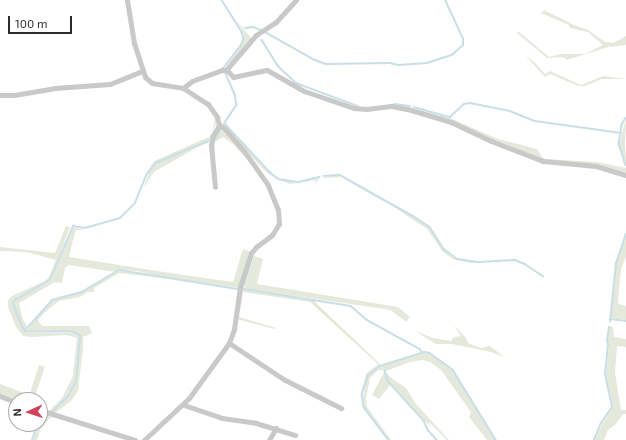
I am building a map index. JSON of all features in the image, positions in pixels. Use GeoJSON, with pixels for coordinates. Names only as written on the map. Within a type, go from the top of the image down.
{"type":"FeatureCollection","features":[{"type":"Feature","properties":{"kind":"street"},"geometry":{"type":"LineString","coordinates":[[127,0],[134,43],[142,72],[152,83],[183,88],[211,108],[219,125],[230,134],[256,167],[274,198],[280,219],[277,230],[251,253],[240,287],[234,329],[229,343],[184,405],[144,440]]}},
{"type":"Feature","properties":{"kind":"street"},"geometry":{"type":"LineString","coordinates":[[183,88],[192,80],[226,70],[256,35],[276,22],[296,0]]}},
{"type":"Feature","properties":{"kind":"street"},"geometry":{"type":"LineString","coordinates":[[226,70],[233,77],[256,72],[270,71],[304,91],[354,108],[366,109],[391,106],[411,110],[451,122],[543,161],[596,166],[626,175]]}},
{"type":"Feature","properties":{"kind":"street"},"geometry":{"type":"LineString","coordinates":[[0,95],[14,95],[54,88],[110,84],[142,72]]}},
{"type":"Feature","properties":{"kind":"street"},"geometry":{"type":"LineString","coordinates":[[215,187],[211,145],[213,136],[219,125]]}},
{"type":"Feature","properties":{"kind":"street"},"geometry":{"type":"LineString","coordinates":[[229,343],[285,380],[341,408]]}},
{"type":"Feature","properties":{"kind":"street"},"geometry":{"type":"LineString","coordinates":[[184,405],[222,418],[276,428],[295,435]]}},
{"type":"Feature","properties":{"kind":"street"},"geometry":{"type":"LineString","coordinates":[[48,413],[135,440]]}},
{"type":"Feature","properties":{"kind":"street"},"geometry":{"type":"LineString","coordinates":[[269,440],[276,428]]}},
{"type":"Feature","properties":{"kind":"shaded area"},"geometry":{"type":"Polygon","coordinates":[[[223,0],[236,20],[252,39],[225,68],[241,46],[244,39],[243,31],[223,0]]]}},
{"type":"Feature","properties":{"kind":"shaded area"},"geometry":{"type":"Polygon","coordinates":[[[544,10],[574,25],[588,30],[605,42],[613,43],[626,36],[626,45],[608,47],[567,60],[563,57],[547,58],[517,33],[519,32],[549,57],[561,54],[585,54],[603,45],[588,32],[570,28],[569,25],[541,13],[544,10]]]}},
{"type":"Feature","properties":{"kind":"shaded area"},"geometry":{"type":"Polygon","coordinates":[[[525,55],[545,74],[550,71],[581,85],[603,76],[626,79],[602,79],[585,86],[578,86],[550,74],[545,77],[525,55]]]}},
{"type":"Feature","properties":{"kind":"shaded area"},"geometry":{"type":"Polygon","coordinates":[[[412,108],[450,118],[498,139],[537,149],[545,159],[597,162],[626,168],[626,174],[617,171],[547,161],[412,108]]]}},
{"type":"Feature","properties":{"kind":"shaded area"},"geometry":{"type":"Polygon","coordinates":[[[215,116],[216,123],[210,140],[155,163],[146,174],[154,161],[209,137],[213,130],[215,116]]]}},
{"type":"Feature","properties":{"kind":"shaded area"},"geometry":{"type":"Polygon","coordinates":[[[626,119],[625,143],[626,164],[619,144],[626,119]]]}},
{"type":"Feature","properties":{"kind":"shaded area"},"geometry":{"type":"Polygon","coordinates":[[[225,124],[270,173],[279,179],[299,182],[320,178],[305,194],[315,183],[315,180],[290,184],[276,179],[265,171],[234,138],[225,124]]]}},
{"type":"Feature","properties":{"kind":"shaded area"},"geometry":{"type":"Polygon","coordinates":[[[220,127],[222,127],[215,139],[223,129],[250,161],[250,163],[233,144],[223,137],[215,142],[214,162],[213,144],[215,134],[220,127]]]}},
{"type":"Feature","properties":{"kind":"shaded area"},"geometry":{"type":"Polygon","coordinates":[[[196,148],[154,172],[143,188],[149,173],[155,164],[196,148]]]}},
{"type":"Feature","properties":{"kind":"shaded area"},"geometry":{"type":"Polygon","coordinates":[[[336,175],[340,177],[321,178],[336,175]]]}},
{"type":"Feature","properties":{"kind":"shaded area"},"geometry":{"type":"Polygon","coordinates":[[[342,178],[394,205],[430,228],[443,249],[452,257],[479,263],[471,263],[453,259],[443,252],[427,229],[394,207],[342,178]]]}},
{"type":"Feature","properties":{"kind":"shaded area"},"geometry":{"type":"Polygon","coordinates":[[[66,226],[70,227],[50,280],[17,297],[13,304],[21,327],[26,333],[72,333],[79,337],[75,381],[67,395],[51,412],[49,411],[62,398],[73,376],[77,338],[66,335],[32,337],[23,336],[16,327],[8,307],[8,300],[12,296],[45,281],[49,277],[56,260],[26,252],[0,251],[0,247],[55,253],[66,226]]]}},
{"type":"Feature","properties":{"kind":"shaded area"},"geometry":{"type":"Polygon","coordinates":[[[73,227],[84,230],[77,230],[75,232],[69,257],[233,282],[242,252],[244,249],[250,252],[239,288],[169,278],[137,271],[119,270],[116,272],[69,265],[65,268],[62,283],[55,282],[19,303],[23,320],[28,327],[52,300],[82,292],[119,271],[169,279],[119,273],[94,288],[94,292],[88,292],[80,297],[59,301],[38,320],[42,326],[89,326],[92,333],[83,337],[78,391],[71,401],[54,414],[51,413],[68,396],[76,381],[80,336],[72,332],[26,332],[22,327],[14,304],[18,298],[51,281],[73,227]]]}},
{"type":"Feature","properties":{"kind":"shaded area"},"geometry":{"type":"Polygon","coordinates":[[[626,236],[626,257],[621,269],[618,302],[619,304],[626,306],[626,320],[611,318],[616,263],[626,236]]]}},
{"type":"Feature","properties":{"kind":"shaded area"},"geometry":{"type":"Polygon","coordinates":[[[251,255],[253,255],[242,290],[313,300],[380,364],[368,374],[361,397],[366,374],[378,364],[310,302],[243,292],[239,317],[276,328],[274,329],[237,319],[241,287],[251,255]]]}},
{"type":"Feature","properties":{"kind":"shaded area"},"geometry":{"type":"Polygon","coordinates":[[[254,256],[263,259],[257,284],[398,307],[410,317],[406,322],[392,311],[386,309],[245,289],[245,284],[254,256]]]}},
{"type":"Feature","properties":{"kind":"shaded area"},"geometry":{"type":"Polygon","coordinates":[[[454,325],[466,338],[468,343],[481,348],[490,346],[504,357],[491,352],[452,344],[436,344],[415,331],[433,338],[451,341],[454,337],[461,336],[454,325]]]}},
{"type":"Feature","properties":{"kind":"shaded area"},"geometry":{"type":"Polygon","coordinates":[[[610,326],[613,327],[614,337],[626,339],[626,347],[617,346],[615,373],[621,410],[626,410],[626,414],[623,414],[615,425],[608,430],[604,440],[595,440],[602,424],[613,407],[606,374],[609,347],[607,340],[610,326]]]}},
{"type":"Feature","properties":{"kind":"shaded area"},"geometry":{"type":"Polygon","coordinates":[[[422,353],[430,354],[452,370],[496,440],[487,440],[469,417],[471,412],[441,370],[430,362],[423,360],[410,362],[386,371],[378,370],[370,378],[366,399],[367,407],[391,440],[388,440],[365,410],[363,399],[367,379],[376,368],[422,353]]]}},
{"type":"Feature","properties":{"kind":"shaded area"},"geometry":{"type":"Polygon","coordinates":[[[39,365],[45,367],[37,392],[31,392],[39,365]]]}},
{"type":"Feature","properties":{"kind":"shaded area"},"geometry":{"type":"Polygon","coordinates":[[[385,370],[385,377],[391,384],[379,399],[372,395],[385,370]]]}},
{"type":"Feature","properties":{"kind":"shaded area"},"geometry":{"type":"Polygon","coordinates":[[[387,373],[390,377],[406,388],[416,404],[449,440],[447,440],[428,421],[431,427],[403,399],[387,379],[387,373]]]}},
{"type":"Feature","properties":{"kind":"shaded area"},"geometry":{"type":"Polygon","coordinates":[[[0,384],[21,392],[8,392],[8,397],[0,395],[0,384]]]}},
{"type":"Feature","properties":{"kind":"shaded area"},"geometry":{"type":"Polygon","coordinates":[[[48,415],[53,417],[48,420],[48,415]]]}},
{"type":"Feature","properties":{"kind":"shaded area"},"geometry":{"type":"Polygon","coordinates":[[[36,432],[39,432],[37,440],[33,440],[36,432]]]}},
{"type":"Feature","properties":{"kind":"waterway"},"geometry":{"type":"LineString","coordinates":[[222,0],[242,32],[244,39],[241,46],[224,68]]}},
{"type":"Feature","properties":{"kind":"waterway"},"geometry":{"type":"LineString","coordinates":[[265,32],[315,60],[326,64],[390,63],[399,65],[427,63],[452,55],[463,45],[463,39],[445,0]]}},
{"type":"Feature","properties":{"kind":"waterway"},"geometry":{"type":"LineString","coordinates":[[245,28],[253,27],[261,30]]}},
{"type":"Feature","properties":{"kind":"waterway"},"geometry":{"type":"LineString","coordinates":[[262,40],[278,66],[296,83],[358,106]]}},
{"type":"Feature","properties":{"kind":"waterway"},"geometry":{"type":"LineString","coordinates":[[225,71],[235,94],[237,105],[225,123],[229,128],[271,173],[279,179],[299,182],[319,177]]}},
{"type":"Feature","properties":{"kind":"waterway"},"geometry":{"type":"LineString","coordinates":[[414,107],[450,117],[464,104],[470,103],[510,111],[535,121],[621,133]]}},
{"type":"Feature","properties":{"kind":"waterway"},"geometry":{"type":"LineString","coordinates":[[394,104],[410,106]]}},
{"type":"Feature","properties":{"kind":"waterway"},"geometry":{"type":"LineString","coordinates":[[626,118],[622,125],[619,144],[626,165]]}},
{"type":"Feature","properties":{"kind":"waterway"},"geometry":{"type":"LineString","coordinates":[[215,139],[222,128]]}},
{"type":"Feature","properties":{"kind":"waterway"},"geometry":{"type":"LineString","coordinates":[[52,412],[68,396],[76,381],[80,336],[72,332],[26,332],[22,327],[13,304],[15,300],[50,280],[73,226],[85,228],[120,218],[135,203],[147,174],[156,163],[209,141]]}},
{"type":"Feature","properties":{"kind":"waterway"},"geometry":{"type":"LineString","coordinates":[[324,176],[340,175],[413,216],[430,227],[443,248],[457,259],[479,262],[515,260],[525,264],[543,276]]}},
{"type":"Feature","properties":{"kind":"waterway"},"geometry":{"type":"LineString","coordinates":[[610,322],[616,263],[626,234]]}},
{"type":"Feature","properties":{"kind":"waterway"},"geometry":{"type":"LineString","coordinates":[[253,256],[243,289],[351,306],[367,320],[420,349],[422,352]]}},
{"type":"Feature","properties":{"kind":"waterway"},"geometry":{"type":"LineString","coordinates":[[28,327],[52,300],[82,292],[119,270],[238,289]]}},
{"type":"Feature","properties":{"kind":"waterway"},"geometry":{"type":"LineString","coordinates":[[610,319],[626,321]]}},
{"type":"Feature","properties":{"kind":"waterway"},"geometry":{"type":"LineString","coordinates":[[594,440],[601,423],[612,407],[605,374],[609,327]]}},
{"type":"Feature","properties":{"kind":"waterway"},"geometry":{"type":"LineString","coordinates":[[388,440],[365,410],[363,405],[362,394],[368,375],[380,366],[424,352],[430,353],[453,370],[496,440]]}},
{"type":"Feature","properties":{"kind":"waterway"},"geometry":{"type":"LineString","coordinates":[[385,370],[388,381],[424,421],[428,430],[437,440]]}},
{"type":"Feature","properties":{"kind":"waterway"},"geometry":{"type":"LineString","coordinates":[[32,440],[35,432]]}}]}
